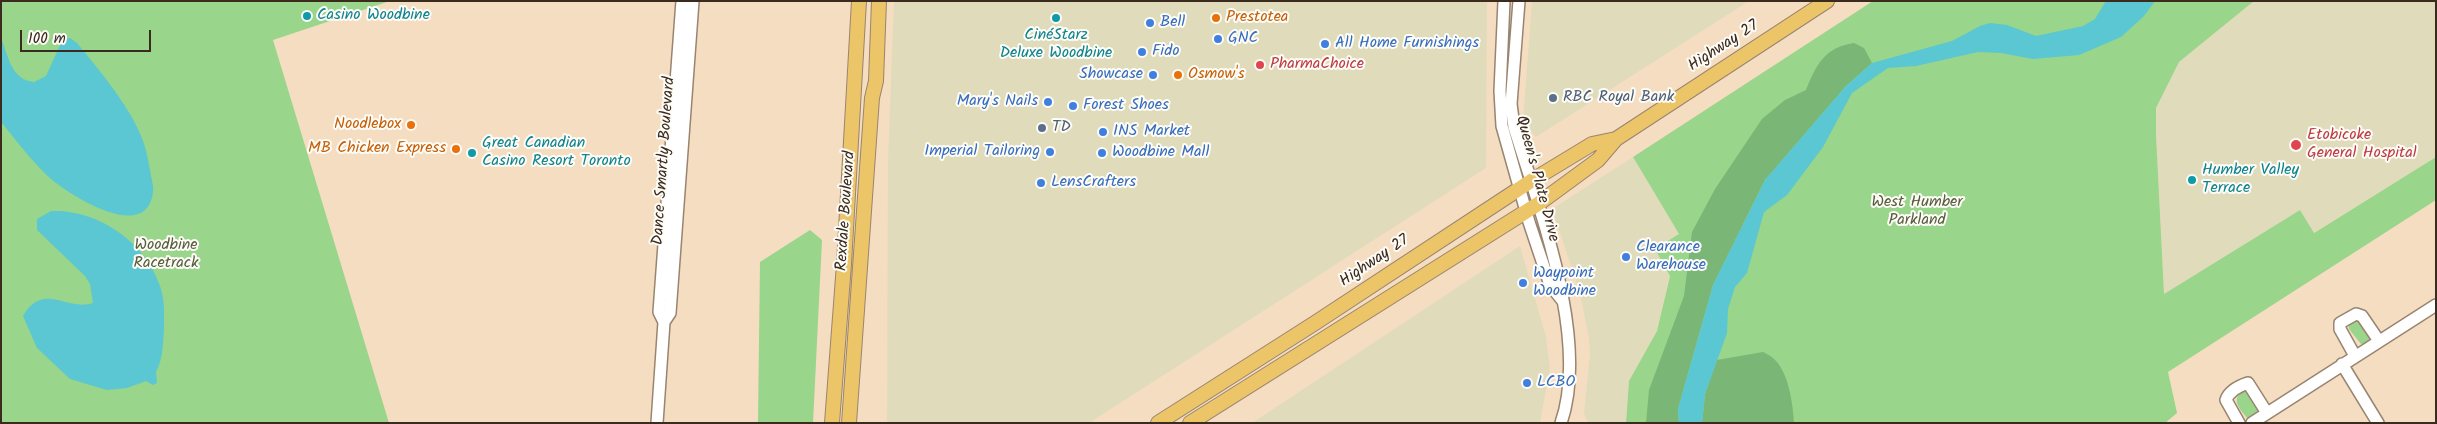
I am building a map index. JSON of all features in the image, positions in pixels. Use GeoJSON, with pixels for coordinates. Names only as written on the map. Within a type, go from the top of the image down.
{"type":"FeatureCollection","features":[{"type":"Feature","properties":{"kind":"main road","name":"Rexdale Boulevard"},"geometry":{"type":"LineString","coordinates":[[832,423],[844,262],[859,1]]}},
{"type":"Feature","properties":{"kind":"main road","name":"Rexdale Boulevard"},"geometry":{"type":"LineString","coordinates":[[849,423],[872,98],[876,81],[879,1]]}},
{"type":"Feature","properties":{"kind":"main road","name":"Highway 27"},"geometry":{"type":"LineString","coordinates":[[1192,422],[1532,208],[1598,160],[1616,139],[1827,1]]}},
{"type":"Feature","properties":{"kind":"main road","name":"Highway 27"},"geometry":{"type":"LineString","coordinates":[[1158,423],[1315,323],[1525,185],[1592,144],[1616,139]]}},
{"type":"Feature","properties":{"kind":"street","name":"Dance Smartly Boulevard"},"geometry":{"type":"LineString","coordinates":[[664,322],[659,312],[682,1]]}},
{"type":"Feature","properties":{"kind":"street","name":"Dance Smartly Boulevard"},"geometry":{"type":"LineString","coordinates":[[656,423],[664,322],[670,313],[693,1]]}},
{"type":"Feature","properties":{"kind":"street","name":"Queen's Plate Drive"},"geometry":{"type":"LineString","coordinates":[[1504,1],[1500,91],[1502,126],[1532,208],[1550,285],[1562,300],[1570,362],[1566,407],[1561,423]]}},
{"type":"Feature","properties":{"kind":"street","name":"Queen's Plate Drive"},"geometry":{"type":"LineString","coordinates":[[1519,1],[1511,104],[1525,185]]}},
{"type":"Feature","properties":{"kind":"street"},"geometry":{"type":"LineString","coordinates":[[1502,32],[1516,33]]}},
{"type":"Feature","properties":{"kind":"street"},"geometry":{"type":"LineString","coordinates":[[2252,423],[2436,305]]}},
{"type":"Feature","properties":{"kind":"street"},"geometry":{"type":"LineString","coordinates":[[2355,356],[2340,329],[2340,323],[2356,314],[2362,316],[2379,341]]}},
{"type":"Feature","properties":{"kind":"street"},"geometry":{"type":"LineString","coordinates":[[2342,364],[2378,423]]}},
{"type":"Feature","properties":{"kind":"street"},"geometry":{"type":"LineString","coordinates":[[2239,423],[2226,400],[2228,394],[2242,385],[2248,383],[2268,413]]}},
{"type":"Feature","properties":{"kind":"shaded area"},"geometry":{"type":"Polygon","coordinates":[[[894,1],[1487,1],[1486,168],[1089,423],[887,423],[888,160],[894,1]]]}},
{"type":"Feature","properties":{"kind":"shaded area"},"geometry":{"type":"Polygon","coordinates":[[[1532,1],[1749,1],[1536,137],[1523,120],[1532,1]]]}},
{"type":"Feature","properties":{"kind":"shaded area","name":"Etobicoke General Hospital"},"geometry":{"type":"Polygon","coordinates":[[[2254,1],[2436,1],[2436,157],[2313,233],[2300,210],[2164,294],[2156,108],[2179,62],[2254,1]]]}},
{"type":"Feature","properties":{"kind":"shaded area"},"geometry":{"type":"Polygon","coordinates":[[[1633,157],[1679,234],[1657,331],[1629,381],[1626,423],[1588,423],[1584,413],[1590,354],[1589,339],[1580,293],[1552,209],[1633,157]]]}},
{"type":"Feature","properties":{"kind":"shaded area"},"geometry":{"type":"Polygon","coordinates":[[[1520,246],[1546,337],[1550,368],[1540,423],[1252,423],[1520,246]]]}},
{"type":"Feature","properties":{"kind":"green space","name":"Woodbine Racetrack"},"geometry":{"type":"Polygon","coordinates":[[[1,1],[390,1],[273,40],[389,423],[1,423],[1,1]]]}},
{"type":"Feature","properties":{"kind":"green space","name":"West Humber Parkland"},"geometry":{"type":"Polygon","coordinates":[[[1873,1],[2254,1],[2179,62],[2156,108],[2164,294],[2300,210],[2314,233],[2436,157],[2436,200],[2168,372],[2177,413],[2165,423],[1626,423],[1629,381],[1657,331],[1670,276],[1655,249],[1679,234],[1633,157],[1873,1]]]}},
{"type":"Feature","properties":{"kind":"green space"},"geometry":{"type":"Polygon","coordinates":[[[1854,43],[1864,48],[1872,63],[1846,86],[1765,180],[1713,285],[1678,409],[1679,423],[1646,423],[1649,390],[1684,296],[1692,232],[1715,189],[1762,119],[1785,100],[1806,90],[1818,65],[1829,53],[1844,45],[1854,43]]]}},
{"type":"Feature","properties":{"kind":"green space"},"geometry":{"type":"Polygon","coordinates":[[[810,230],[822,240],[813,423],[758,423],[760,262],[810,230]]]}},
{"type":"Feature","properties":{"kind":"green space"},"geometry":{"type":"Polygon","coordinates":[[[2357,315],[2373,330],[2372,342],[2367,345],[2361,344],[2349,329],[2348,323],[2357,315]]]}},
{"type":"Feature","properties":{"kind":"green space"},"geometry":{"type":"Polygon","coordinates":[[[1763,352],[1775,360],[1784,374],[1791,399],[1794,423],[1702,423],[1705,394],[1717,360],[1763,352]]]}},
{"type":"Feature","properties":{"kind":"green space"},"geometry":{"type":"Polygon","coordinates":[[[2245,391],[2253,394],[2261,410],[2253,419],[2247,418],[2237,404],[2238,397],[2245,391]]]}},
{"type":"Feature","properties":{"kind":"water"},"geometry":{"type":"Polygon","coordinates":[[[2106,1],[2155,1],[2144,16],[2121,37],[2079,55],[2033,59],[2001,53],[1978,52],[1916,66],[1888,68],[1852,93],[1823,147],[1787,195],[1764,212],[1747,273],[1735,287],[1728,309],[1727,333],[1705,394],[1702,423],[1679,423],[1678,409],[1713,285],[1765,180],[1846,86],[1872,63],[1952,41],[1980,26],[1990,23],[2007,25],[2036,36],[2083,26],[2095,19],[2106,1]]]}},
{"type":"Feature","properties":{"kind":"water"},"geometry":{"type":"Polygon","coordinates":[[[1,38],[8,59],[15,72],[20,77],[34,82],[46,76],[61,43],[65,39],[70,38],[77,43],[115,91],[139,131],[146,150],[153,187],[148,207],[137,214],[123,215],[107,211],[90,204],[61,187],[31,159],[1,122],[1,38]]]}},
{"type":"Feature","properties":{"kind":"water"},"geometry":{"type":"Polygon","coordinates":[[[51,211],[69,212],[86,216],[118,231],[143,255],[153,270],[162,291],[164,307],[163,345],[156,372],[157,383],[153,385],[146,381],[127,388],[107,390],[70,379],[37,348],[23,316],[31,306],[39,300],[47,299],[83,305],[93,303],[90,284],[85,276],[37,230],[37,219],[51,211]]]}},
{"type":"Feature","properties":{"kind":"place","name":"Casino Woodbine"},"geometry":{"type":"Point","coordinates":[307,16]}},
{"type":"Feature","properties":{"kind":"place","name":"CinéStarz Deluxe Woodbine"},"geometry":{"type":"Point","coordinates":[1056,18]}},
{"type":"Feature","properties":{"kind":"place","name":"Prestotea"},"geometry":{"type":"Point","coordinates":[1216,18]}},
{"type":"Feature","properties":{"kind":"place","name":"Bell"},"geometry":{"type":"Point","coordinates":[1150,23]}},
{"type":"Feature","properties":{"kind":"place","name":"GNC"},"geometry":{"type":"Point","coordinates":[1218,39]}},
{"type":"Feature","properties":{"kind":"place","name":"All Home Furnishings"},"geometry":{"type":"Point","coordinates":[1325,44]}},
{"type":"Feature","properties":{"kind":"place","name":"Fido"},"geometry":{"type":"Point","coordinates":[1142,52]}},
{"type":"Feature","properties":{"kind":"place","name":"PharmaChoice"},"geometry":{"type":"Point","coordinates":[1260,65]}},
{"type":"Feature","properties":{"kind":"place","name":"Showcase"},"geometry":{"type":"Point","coordinates":[1153,75]}},
{"type":"Feature","properties":{"kind":"place","name":"Osmow's"},"geometry":{"type":"Point","coordinates":[1178,75]}},
{"type":"Feature","properties":{"kind":"place","name":"RBC Royal Bank"},"geometry":{"type":"Point","coordinates":[1553,98]}},
{"type":"Feature","properties":{"kind":"place","name":"Mary's Nails"},"geometry":{"type":"Point","coordinates":[1048,102]}},
{"type":"Feature","properties":{"kind":"place","name":"Forest Shoes"},"geometry":{"type":"Point","coordinates":[1073,106]}},
{"type":"Feature","properties":{"kind":"place","name":"Noodlebox"},"geometry":{"type":"Point","coordinates":[411,125]}},
{"type":"Feature","properties":{"kind":"place","name":"TD"},"geometry":{"type":"Point","coordinates":[1042,128]}},
{"type":"Feature","properties":{"kind":"place","name":"INS Market"},"geometry":{"type":"Point","coordinates":[1103,132]}},
{"type":"Feature","properties":{"kind":"place","name":"Etobicoke General Hospital"},"geometry":{"type":"Point","coordinates":[2296,145]}},
{"type":"Feature","properties":{"kind":"place","name":"MB Chicken Express"},"geometry":{"type":"Point","coordinates":[456,149]}},
{"type":"Feature","properties":{"kind":"place","name":"Imperial Tailoring"},"geometry":{"type":"Point","coordinates":[1050,152]}},
{"type":"Feature","properties":{"kind":"place","name":"Great Canadian Casino Resort Toronto"},"geometry":{"type":"Point","coordinates":[472,153]}},
{"type":"Feature","properties":{"kind":"place","name":"Woodbine Mall"},"geometry":{"type":"Point","coordinates":[1102,153]}},
{"type":"Feature","properties":{"kind":"place","name":"Humber Valley Terrace"},"geometry":{"type":"Point","coordinates":[2192,180]}},
{"type":"Feature","properties":{"kind":"place","name":"LensCrafters"},"geometry":{"type":"Point","coordinates":[1041,183]}},
{"type":"Feature","properties":{"kind":"place","name":"Clearance Warehouse"},"geometry":{"type":"Point","coordinates":[1626,257]}},
{"type":"Feature","properties":{"kind":"place","name":"Waypoint Woodbine"},"geometry":{"type":"Point","coordinates":[1523,283]}},
{"type":"Feature","properties":{"kind":"place","name":"LCBO"},"geometry":{"type":"Point","coordinates":[1527,383]}}]}
